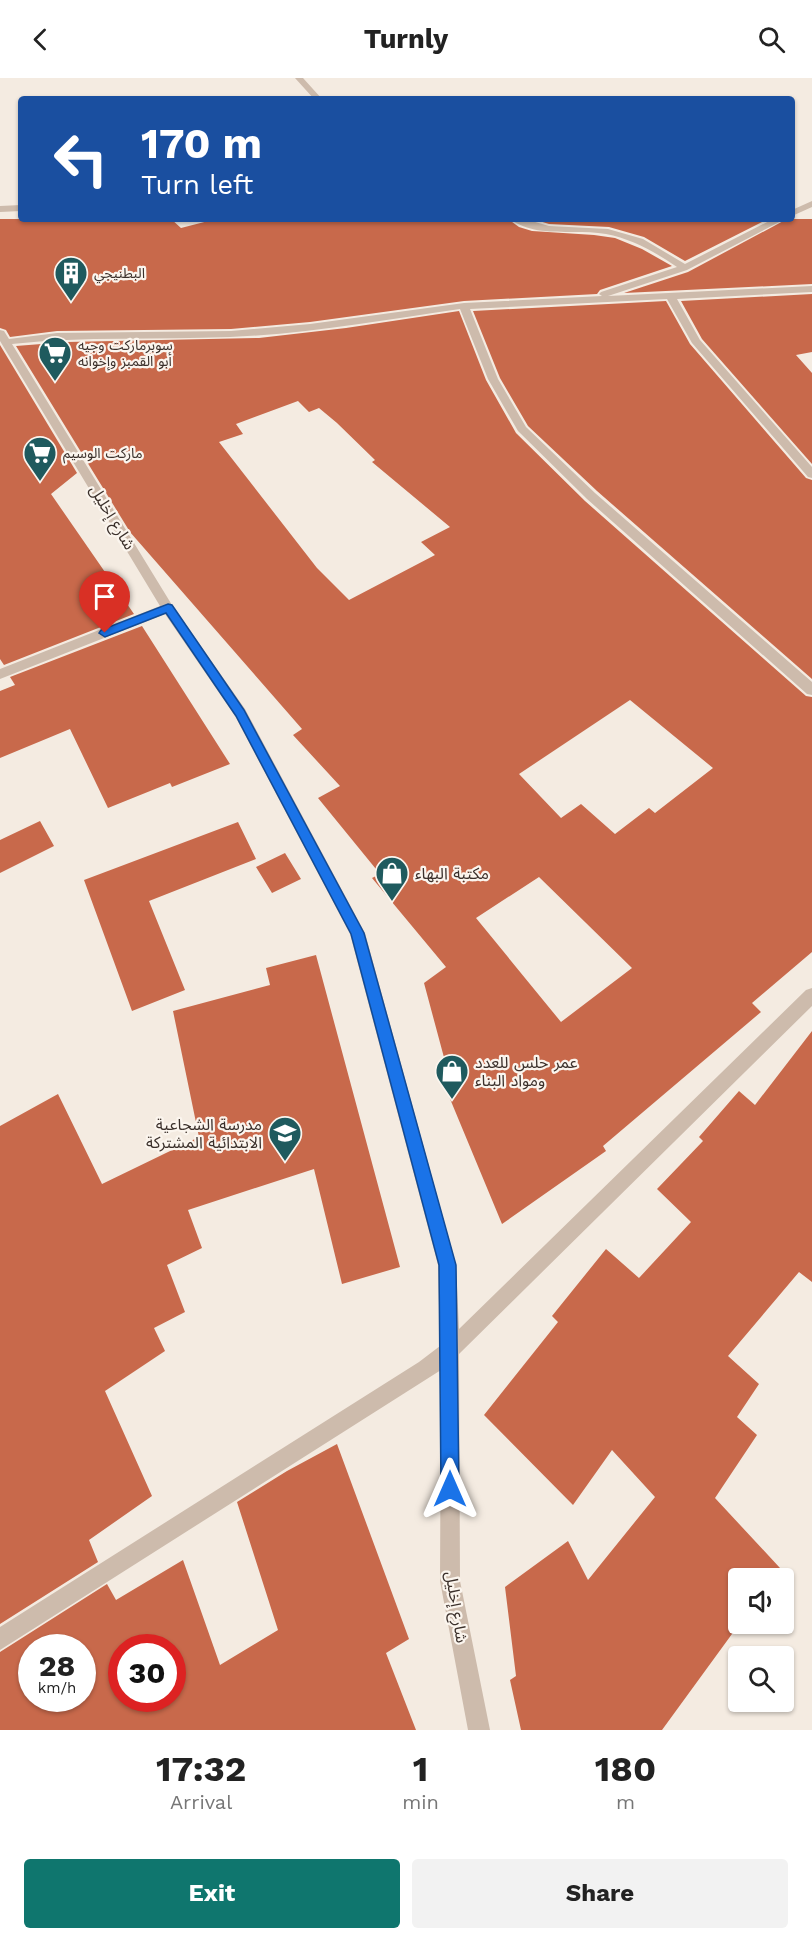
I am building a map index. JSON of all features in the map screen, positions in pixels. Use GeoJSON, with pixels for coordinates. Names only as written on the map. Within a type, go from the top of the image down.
{"type":"FeatureCollection","features":[{"type":"Feature","properties":{"kind":"street"},"geometry":{"type":"LineString","coordinates":[[299,78],[315,96]]}},
{"type":"Feature","properties":{"kind":"street"},"geometry":{"type":"LineString","coordinates":[[795,212],[812,204]]}},
{"type":"Feature","properties":{"kind":"street"},"geometry":{"type":"LineString","coordinates":[[0,211],[18,208]]}},
{"type":"Feature","properties":{"kind":"street"},"geometry":{"type":"LineString","coordinates":[[525,222],[548,229],[605,231],[640,241],[684,268]]}},
{"type":"Feature","properties":{"kind":"street"},"geometry":{"type":"LineString","coordinates":[[575,301],[631,287],[684,268],[774,222]]}},
{"type":"Feature","properties":{"kind":"street"},"geometry":{"type":"LineString","coordinates":[[3,338],[231,334],[310,327],[464,306],[812,289]]}},
{"type":"Feature","properties":{"kind":"street"},"geometry":{"type":"LineString","coordinates":[[671,297],[696,341],[812,474]]}},
{"type":"Feature","properties":{"kind":"street"},"geometry":{"type":"LineString","coordinates":[[464,306],[493,379],[522,429],[600,504],[812,690]]}},
{"type":"Feature","properties":{"kind":"street","name":"شارع إخليل"},"geometry":{"type":"LineString","coordinates":[[3,338],[168,608],[240,713],[357,933],[447,1265],[450,1350],[450,1581],[479,1730]]}},
{"type":"Feature","properties":{"kind":"street"},"geometry":{"type":"LineString","coordinates":[[0,674],[168,608]]}},
{"type":"Feature","properties":{"kind":"street"},"geometry":{"type":"LineString","coordinates":[[0,1639],[426,1369],[450,1350],[812,994]]}},
{"type":"Feature","properties":{"kind":"building"},"geometry":{"type":"Polygon","coordinates":[[[0,219],[18,219],[18,222],[174,222],[181,228],[204,222],[512,222],[532,231],[615,238],[642,249],[672,266],[600,290],[597,294],[464,301],[310,322],[231,329],[57,331],[10,337],[6,330],[0,328],[0,219]]]}},
{"type":"Feature","properties":{"kind":"building"},"geometry":{"type":"Polygon","coordinates":[[[812,219],[812,284],[624,293],[688,272],[781,222],[812,219]]]}},
{"type":"Feature","properties":{"kind":"building"},"geometry":{"type":"Polygon","coordinates":[[[543,222],[762,222],[685,261],[644,237],[609,227],[543,222]]]}},
{"type":"Feature","properties":{"kind":"building"},"geometry":{"type":"Polygon","coordinates":[[[812,294],[812,352],[796,355],[812,373],[812,464],[702,339],[681,301],[812,294]]]}},
{"type":"Feature","properties":{"kind":"building"},"geometry":{"type":"Polygon","coordinates":[[[666,301],[690,344],[806,478],[812,480],[812,679],[597,491],[528,426],[500,378],[473,311],[666,301]]]}},
{"type":"Feature","properties":{"kind":"building"},"geometry":{"type":"Polygon","coordinates":[[[459,311],[486,380],[516,433],[585,501],[806,696],[812,697],[812,952],[752,1003],[761,1012],[603,1146],[606,1151],[502,1224],[448,1094],[453,1091],[424,983],[446,967],[372,878],[380,874],[318,798],[340,786],[293,735],[302,729],[130,532],[16,346],[67,342],[259,338],[459,311]],[[298,401],[236,424],[243,434],[219,442],[317,568],[349,600],[435,555],[421,542],[450,527],[372,462],[375,460],[319,408],[309,412],[298,401]],[[630,700],[519,774],[561,818],[581,804],[615,834],[649,808],[655,813],[713,768],[630,700]],[[539,877],[476,918],[561,1022],[632,968],[539,877]]]}},
{"type":"Feature","properties":{"kind":"building"},"geometry":{"type":"Polygon","coordinates":[[[0,345],[77,473],[51,494],[134,614],[4,665],[0,659],[0,345]]]}},
{"type":"Feature","properties":{"kind":"building"},"geometry":{"type":"Polygon","coordinates":[[[142,626],[230,764],[172,787],[170,783],[108,808],[70,729],[0,758],[0,691],[15,685],[10,677],[142,626]]]}},
{"type":"Feature","properties":{"kind":"building"},"geometry":{"type":"Polygon","coordinates":[[[40,821],[54,846],[0,873],[0,840],[40,821]]]}},
{"type":"Feature","properties":{"kind":"building"},"geometry":{"type":"Polygon","coordinates":[[[238,822],[256,859],[149,901],[185,990],[132,1011],[84,880],[238,822]]]}},
{"type":"Feature","properties":{"kind":"building"},"geometry":{"type":"Polygon","coordinates":[[[285,853],[301,879],[272,893],[256,867],[285,853]]]}},
{"type":"Feature","properties":{"kind":"building"},"geometry":{"type":"Polygon","coordinates":[[[316,955],[400,1267],[342,1284],[314,1169],[188,1210],[202,1248],[167,1265],[185,1312],[154,1328],[165,1351],[105,1391],[152,1496],[89,1540],[98,1562],[0,1624],[0,1126],[58,1094],[102,1184],[199,1137],[173,1011],[270,985],[266,968],[316,955]]]}},
{"type":"Feature","properties":{"kind":"building"},"geometry":{"type":"Polygon","coordinates":[[[812,1031],[812,1282],[799,1272],[728,1356],[759,1384],[737,1417],[757,1435],[715,1498],[780,1568],[728,1568],[728,1634],[732,1634],[662,1730],[521,1730],[510,1680],[516,1676],[505,1587],[568,1541],[588,1580],[655,1497],[612,1450],[573,1505],[484,1415],[558,1322],[552,1316],[606,1249],[639,1278],[691,1222],[657,1189],[703,1141],[699,1137],[739,1091],[755,1105],[812,1031]]]}},
{"type":"Feature","properties":{"kind":"building"},"geometry":{"type":"Polygon","coordinates":[[[337,1444],[409,1639],[386,1653],[416,1730],[0,1730],[0,1652],[18,1641],[18,1712],[96,1712],[96,1634],[28,1634],[107,1584],[116,1600],[183,1560],[220,1665],[278,1630],[237,1502],[337,1444]]]}},
{"type":"Feature","properties":{"kind":"place","name":"البطنيجي"},"geometry":{"type":"Point","coordinates":[71,302]}},
{"type":"Feature","properties":{"kind":"place","name":"سوبرماركت وجيه أبو القمبز وإخوانه"},"geometry":{"type":"Point","coordinates":[55,382]}},
{"type":"Feature","properties":{"kind":"place","name":"ماركت الوسيم"},"geometry":{"type":"Point","coordinates":[40,482]}},
{"type":"Feature","properties":{"kind":"place","name":"مكتبة البهاء"},"geometry":{"type":"Point","coordinates":[392,902]}},
{"type":"Feature","properties":{"kind":"place","name":"عمر حلس للعدد ومواد البناء"},"geometry":{"type":"Point","coordinates":[452,1100]}},
{"type":"Feature","properties":{"kind":"place","name":"مدرسة الشجاعية الابتدائية المشتركة"},"geometry":{"type":"Point","coordinates":[285,1162]}},
{"type":"Feature","properties":{"kind":"route"},"geometry":{"type":"LineString","coordinates":[[105,633],[168,608],[240,713],[357,933],[447,1265],[450,1350],[450,1489]]}}]}
